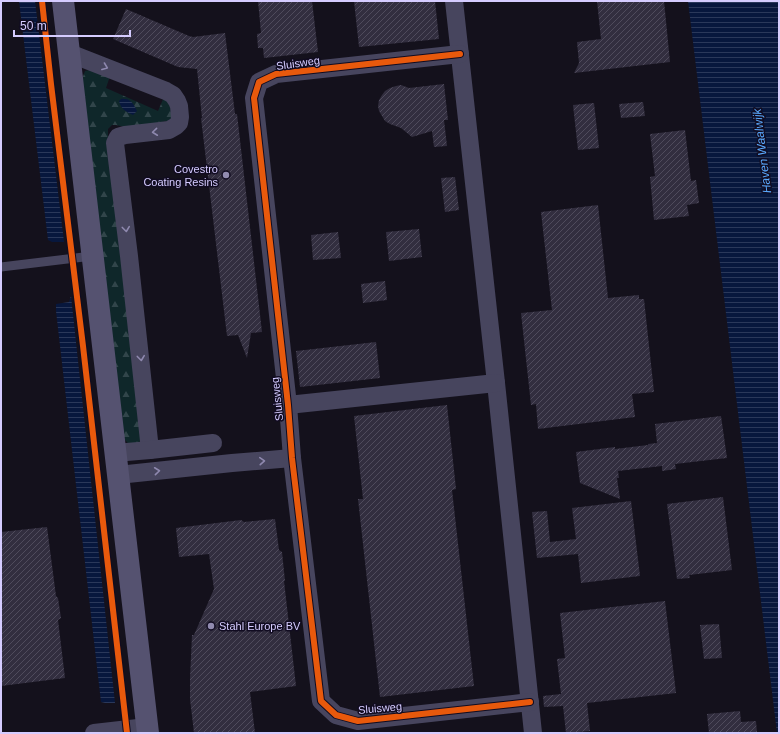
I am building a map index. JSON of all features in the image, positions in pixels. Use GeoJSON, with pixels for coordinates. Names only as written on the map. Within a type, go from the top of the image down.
{"type":"FeatureCollection","features":[{"type":"Feature","properties":{"kind":"street"},"geometry":{"type":"LineString","coordinates":[[63,1],[148,730],[94,733]]}},
{"type":"Feature","properties":{"kind":"street"},"geometry":{"type":"LineString","coordinates":[[454,1],[534,733]]}},
{"type":"Feature","properties":{"kind":"street"},"geometry":{"type":"LineString","coordinates":[[69,53],[166,91],[173,95],[179,106],[180,117],[179,123],[176,126],[169,130],[125,135],[118,137],[115,143],[144,384],[150,450]]}},
{"type":"Feature","properties":{"kind":"street","name":"Sluisweg"},"geometry":{"type":"LineString","coordinates":[[460,54],[276,74],[259,82],[254,98],[288,405],[292,458],[321,701],[336,715],[358,721],[530,702]]}},
{"type":"Feature","properties":{"kind":"street","name":"Sluisweg"},"geometry":{"type":"LineString","coordinates":[[288,405],[496,383]]}},
{"type":"Feature","properties":{"kind":"street"},"geometry":{"type":"LineString","coordinates":[[115,453],[213,443]]}},
{"type":"Feature","properties":{"kind":"street"},"geometry":{"type":"LineString","coordinates":[[118,475],[292,458]]}},
{"type":"Feature","properties":{"kind":"lane"},"geometry":{"type":"LineString","coordinates":[[1,267],[92,256]]}},
{"type":"Feature","properties":{"kind":"green space"},"geometry":{"type":"Polygon","coordinates":[[[94,69],[110,76],[106,88],[158,111],[164,97],[170,103],[172,120],[130,128],[112,125],[108,129],[141,440],[138,443],[128,443],[123,438],[82,79],[85,71],[94,69]]]}},
{"type":"Feature","properties":{"kind":"water"},"geometry":{"type":"Polygon","coordinates":[[[19,1],[35,1],[64,242],[52,242],[48,240],[19,1]]]}},
{"type":"Feature","properties":{"kind":"water","name":"Haven Waalwijk"},"geometry":{"type":"Polygon","coordinates":[[[688,1],[779,1],[779,733],[777,733],[688,1]]]}},
{"type":"Feature","properties":{"kind":"water"},"geometry":{"type":"Polygon","coordinates":[[[121,99],[127,99],[133,103],[137,111],[133,115],[122,108],[119,101],[121,99]]]}},
{"type":"Feature","properties":{"kind":"water"},"geometry":{"type":"Polygon","coordinates":[[[71,296],[115,703],[101,702],[56,311],[56,304],[69,302],[71,296]]]}},
{"type":"Feature","properties":{"kind":"building"},"geometry":{"type":"Polygon","coordinates":[[[258,1],[312,1],[318,52],[264,58],[263,48],[258,48],[257,34],[261,33],[258,1]]]}},
{"type":"Feature","properties":{"kind":"building"},"geometry":{"type":"Polygon","coordinates":[[[354,1],[435,1],[439,39],[359,47],[354,1]]]}},
{"type":"Feature","properties":{"kind":"building"},"geometry":{"type":"Polygon","coordinates":[[[597,1],[664,1],[670,62],[574,73],[579,63],[577,42],[601,39],[597,1]]]}},
{"type":"Feature","properties":{"kind":"building","name":"Covestro Coating Resins"},"geometry":{"type":"Polygon","coordinates":[[[126,9],[193,37],[225,33],[235,114],[237,114],[262,332],[251,333],[247,358],[238,335],[227,336],[201,118],[197,69],[178,67],[113,39],[126,9]]]}},
{"type":"Feature","properties":{"kind":"building"},"geometry":{"type":"Polygon","coordinates":[[[444,84],[448,120],[444,120],[447,146],[434,147],[432,131],[412,137],[401,128],[385,121],[379,111],[379,100],[385,91],[390,88],[401,85],[409,88],[444,84]]]}},
{"type":"Feature","properties":{"kind":"building"},"geometry":{"type":"Polygon","coordinates":[[[643,102],[645,116],[621,118],[619,104],[643,102]]]}},
{"type":"Feature","properties":{"kind":"building"},"geometry":{"type":"Polygon","coordinates":[[[594,103],[599,148],[578,150],[573,105],[594,103]]]}},
{"type":"Feature","properties":{"kind":"building"},"geometry":{"type":"Polygon","coordinates":[[[685,130],[691,181],[696,180],[699,203],[687,205],[689,216],[654,220],[650,177],[655,176],[650,134],[685,130]]]}},
{"type":"Feature","properties":{"kind":"building"},"geometry":{"type":"Polygon","coordinates":[[[455,177],[459,210],[445,212],[441,178],[455,177]]]}},
{"type":"Feature","properties":{"kind":"building"},"geometry":{"type":"Polygon","coordinates":[[[598,205],[608,298],[639,295],[639,299],[644,299],[654,392],[632,394],[635,417],[538,429],[536,404],[531,405],[521,313],[552,310],[541,212],[598,205]]]}},
{"type":"Feature","properties":{"kind":"building"},"geometry":{"type":"Polygon","coordinates":[[[419,229],[422,257],[389,261],[386,232],[419,229]]]}},
{"type":"Feature","properties":{"kind":"building"},"geometry":{"type":"Polygon","coordinates":[[[338,232],[341,258],[313,260],[311,235],[338,232]]]}},
{"type":"Feature","properties":{"kind":"building"},"geometry":{"type":"Polygon","coordinates":[[[385,281],[387,300],[363,303],[361,284],[385,281]]]}},
{"type":"Feature","properties":{"kind":"building"},"geometry":{"type":"Polygon","coordinates":[[[376,342],[380,378],[300,387],[296,351],[376,342]]]}},
{"type":"Feature","properties":{"kind":"building"},"geometry":{"type":"Polygon","coordinates":[[[447,405],[456,489],[452,490],[474,686],[380,697],[358,499],[363,499],[354,416],[447,405]]]}},
{"type":"Feature","properties":{"kind":"building"},"geometry":{"type":"Polygon","coordinates":[[[721,416],[727,458],[675,464],[676,469],[662,471],[662,466],[618,471],[619,478],[617,478],[620,499],[580,483],[576,452],[615,447],[615,449],[657,443],[655,424],[721,416]]]}},
{"type":"Feature","properties":{"kind":"building"},"geometry":{"type":"Polygon","coordinates":[[[723,497],[732,570],[689,575],[690,578],[677,579],[667,504],[723,497]]]}},
{"type":"Feature","properties":{"kind":"building"},"geometry":{"type":"Polygon","coordinates":[[[631,501],[640,576],[581,583],[578,554],[537,558],[532,512],[547,511],[550,542],[576,539],[572,508],[631,501]]]}},
{"type":"Feature","properties":{"kind":"building","name":"Stahl Europe BV"},"geometry":{"type":"Polygon","coordinates":[[[275,519],[279,550],[282,552],[296,686],[250,692],[255,733],[194,733],[190,699],[192,635],[194,635],[214,589],[209,554],[179,557],[176,528],[241,520],[244,522],[275,519]]]}},
{"type":"Feature","properties":{"kind":"building"},"geometry":{"type":"Polygon","coordinates":[[[47,527],[56,596],[58,598],[61,618],[58,620],[65,678],[1,686],[1,532],[47,527]]]}},
{"type":"Feature","properties":{"kind":"building"},"geometry":{"type":"Polygon","coordinates":[[[665,601],[676,693],[587,703],[590,731],[566,733],[563,706],[544,707],[543,696],[561,694],[557,659],[565,658],[560,613],[665,601]]]}},
{"type":"Feature","properties":{"kind":"building"},"geometry":{"type":"Polygon","coordinates":[[[719,624],[722,658],[704,659],[700,625],[719,624]]]}},
{"type":"Feature","properties":{"kind":"building"},"geometry":{"type":"Polygon","coordinates":[[[740,711],[741,722],[756,721],[757,733],[709,733],[707,714],[740,711]]]}},
{"type":"Feature","properties":{"kind":"cycle path"},"geometry":{"type":"LineString","coordinates":[[42,1],[127,733]]}},
{"type":"Feature","properties":{"kind":"cycle path"},"geometry":{"type":"LineString","coordinates":[[460,54],[276,74],[259,82],[254,98],[288,405],[292,458],[321,701],[336,715],[358,721],[530,702]]}},
{"type":"Feature","properties":{"kind":"place","name":"Covestro Coating Resins"},"geometry":{"type":"Point","coordinates":[226,175]}},
{"type":"Feature","properties":{"kind":"place","name":"Stahl Europe BV"},"geometry":{"type":"Point","coordinates":[211,626]}}]}
